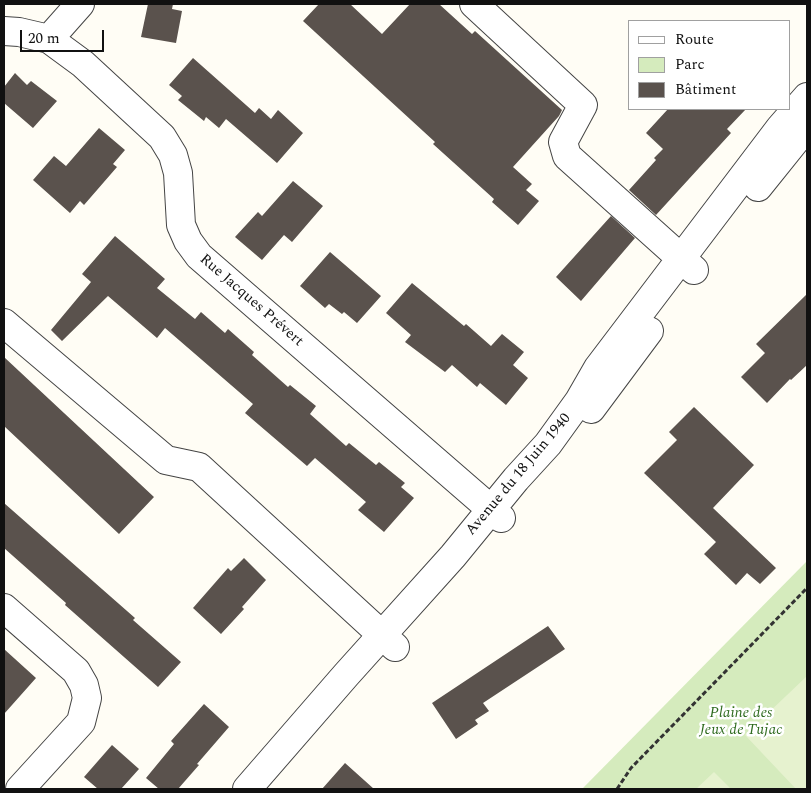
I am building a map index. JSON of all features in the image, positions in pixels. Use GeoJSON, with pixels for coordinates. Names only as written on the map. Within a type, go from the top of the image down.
{"type":"FeatureCollection","features":[{"type":"Feature","properties":{"kind":"street"},"geometry":{"type":"LineString","coordinates":[[50,39],[80,4]]}},
{"type":"Feature","properties":{"kind":"street"},"geometry":{"type":"LineString","coordinates":[[474,4],[583,105],[563,142],[567,156],[687,264]]}},
{"type":"Feature","properties":{"kind":"street","name":"Rue Jacques Prévert"},"geometry":{"type":"LineString","coordinates":[[4,31],[19,32],[50,39],[83,64],[162,137],[173,155],[178,173],[181,225],[188,241],[199,256],[496,514]]}},
{"type":"Feature","properties":{"kind":"street","name":"Avenue du 18 Juin 1940"},"geometry":{"type":"LineString","coordinates":[[247,789],[388,641],[450,584],[496,514],[552,461],[780,128],[807,97]]}},
{"type":"Feature","properties":{"kind":"street","name":"Avenue du 18 Juin 1940"},"geometry":{"type":"LineString","coordinates":[[687,264],[807,126]]}},
{"type":"Feature","properties":{"kind":"street"},"geometry":{"type":"LineString","coordinates":[[4,323],[166,460],[198,467],[388,641]]}},
{"type":"Feature","properties":{"kind":"street"},"geometry":{"type":"LineString","coordinates":[[4,608],[76,671],[84,685],[87,698],[80,722],[20,789]]}},
{"type":"Feature","properties":{"kind":"street","name":"Avenue du 18 Juin 1940"},"geometry":{"type":"LineString","coordinates":[[272,789],[388,641]]}},
{"type":"Feature","properties":{"kind":"path"},"geometry":{"type":"LineString","coordinates":[[617,789],[631,768],[807,588]]}},
{"type":"Feature","properties":{"kind":"green space","name":"Plaine des Jeux de Tujac"},"geometry":{"type":"Polygon","coordinates":[[[807,561],[807,789],[582,789],[807,561]]]}},
{"type":"Feature","properties":{"kind":"green space"},"geometry":{"type":"Polygon","coordinates":[[[807,676],[807,789],[796,789],[745,735],[807,676]]]}},
{"type":"Feature","properties":{"kind":"green space"},"geometry":{"type":"Polygon","coordinates":[[[714,772],[731,789],[696,789],[714,772]]]}},
{"type":"Feature","properties":{"kind":"building"},"geometry":{"type":"Polygon","coordinates":[[[148,4],[173,4],[172,9],[182,11],[176,43],[141,37],[148,4]]]}},
{"type":"Feature","properties":{"kind":"building"},"geometry":{"type":"Polygon","coordinates":[[[319,4],[350,4],[382,34],[410,4],[439,4],[472,34],[475,31],[562,110],[559,116],[513,167],[532,184],[526,190],[539,201],[518,225],[492,202],[494,199],[433,144],[435,142],[303,21],[319,4]]]}},
{"type":"Feature","properties":{"kind":"building"},"geometry":{"type":"Polygon","coordinates":[[[193,58],[255,113],[259,108],[271,119],[278,110],[303,133],[277,163],[226,119],[219,128],[206,117],[204,121],[178,100],[182,96],[169,85],[193,58]]]}},
{"type":"Feature","properties":{"kind":"building"},"geometry":{"type":"Polygon","coordinates":[[[15,73],[27,85],[31,81],[57,101],[33,128],[4,103],[4,87],[15,73]]]}},
{"type":"Feature","properties":{"kind":"building"},"geometry":{"type":"Polygon","coordinates":[[[667,110],[745,110],[727,129],[731,133],[656,215],[629,190],[656,160],[654,158],[663,149],[646,133],[667,110]]]}},
{"type":"Feature","properties":{"kind":"building"},"geometry":{"type":"Polygon","coordinates":[[[99,128],[125,150],[113,164],[117,167],[84,205],[80,201],[70,213],[33,180],[54,156],[66,166],[99,128]]]}},
{"type":"Feature","properties":{"kind":"building"},"geometry":{"type":"Polygon","coordinates":[[[293,181],[323,206],[292,242],[284,235],[262,260],[235,237],[258,212],[262,216],[293,181]]]}},
{"type":"Feature","properties":{"kind":"building"},"geometry":{"type":"Polygon","coordinates":[[[611,216],[635,238],[581,301],[556,277],[611,216]]]}},
{"type":"Feature","properties":{"kind":"building"},"geometry":{"type":"Polygon","coordinates":[[[115,236],[165,279],[157,288],[195,319],[201,312],[225,333],[228,329],[254,352],[252,355],[288,387],[290,385],[316,406],[310,414],[346,446],[349,443],[376,465],[379,462],[405,483],[401,487],[414,498],[384,532],[358,510],[366,502],[315,458],[307,466],[245,413],[253,404],[165,328],[157,338],[108,296],[62,341],[51,330],[91,282],[82,274],[115,236]]]}},
{"type":"Feature","properties":{"kind":"building"},"geometry":{"type":"Polygon","coordinates":[[[330,252],[381,296],[357,323],[344,312],[342,314],[329,304],[325,308],[300,286],[330,252]]]}},
{"type":"Feature","properties":{"kind":"building"},"geometry":{"type":"Polygon","coordinates":[[[412,283],[464,326],[466,324],[491,346],[502,334],[524,352],[513,365],[528,378],[506,405],[480,383],[477,387],[452,365],[445,372],[405,342],[411,335],[386,313],[412,283]]]}},
{"type":"Feature","properties":{"kind":"building"},"geometry":{"type":"Polygon","coordinates":[[[807,294],[807,365],[790,379],[767,403],[741,377],[765,353],[756,344],[807,294]]]}},
{"type":"Feature","properties":{"kind":"building"},"geometry":{"type":"Polygon","coordinates":[[[4,357],[154,497],[119,534],[4,426],[4,357]]]}},
{"type":"Feature","properties":{"kind":"building"},"geometry":{"type":"Polygon","coordinates":[[[694,407],[754,465],[713,508],[776,568],[760,584],[747,573],[736,585],[704,554],[716,542],[644,473],[677,440],[669,432],[694,407]]]}},
{"type":"Feature","properties":{"kind":"building"},"geometry":{"type":"Polygon","coordinates":[[[4,503],[135,618],[133,620],[181,662],[158,687],[4,548],[4,503]]]}},
{"type":"Feature","properties":{"kind":"building"},"geometry":{"type":"Polygon","coordinates":[[[244,558],[266,580],[242,607],[244,609],[221,634],[193,608],[228,568],[231,571],[244,558]]]}},
{"type":"Feature","properties":{"kind":"building"},"geometry":{"type":"Polygon","coordinates":[[[548,626],[565,649],[483,703],[489,711],[475,720],[478,724],[456,739],[432,703],[548,626]]]}},
{"type":"Feature","properties":{"kind":"building"},"geometry":{"type":"Polygon","coordinates":[[[4,649],[36,678],[4,714],[4,649]]]}},
{"type":"Feature","properties":{"kind":"building"},"geometry":{"type":"Polygon","coordinates":[[[204,704],[229,727],[178,789],[159,789],[146,778],[174,744],[171,741],[204,704]]]}},
{"type":"Feature","properties":{"kind":"building"},"geometry":{"type":"Polygon","coordinates":[[[112,745],[139,769],[121,789],[98,789],[84,777],[112,745]]]}},
{"type":"Feature","properties":{"kind":"building"},"geometry":{"type":"Polygon","coordinates":[[[345,763],[374,789],[322,789],[345,763]]]}}]}
